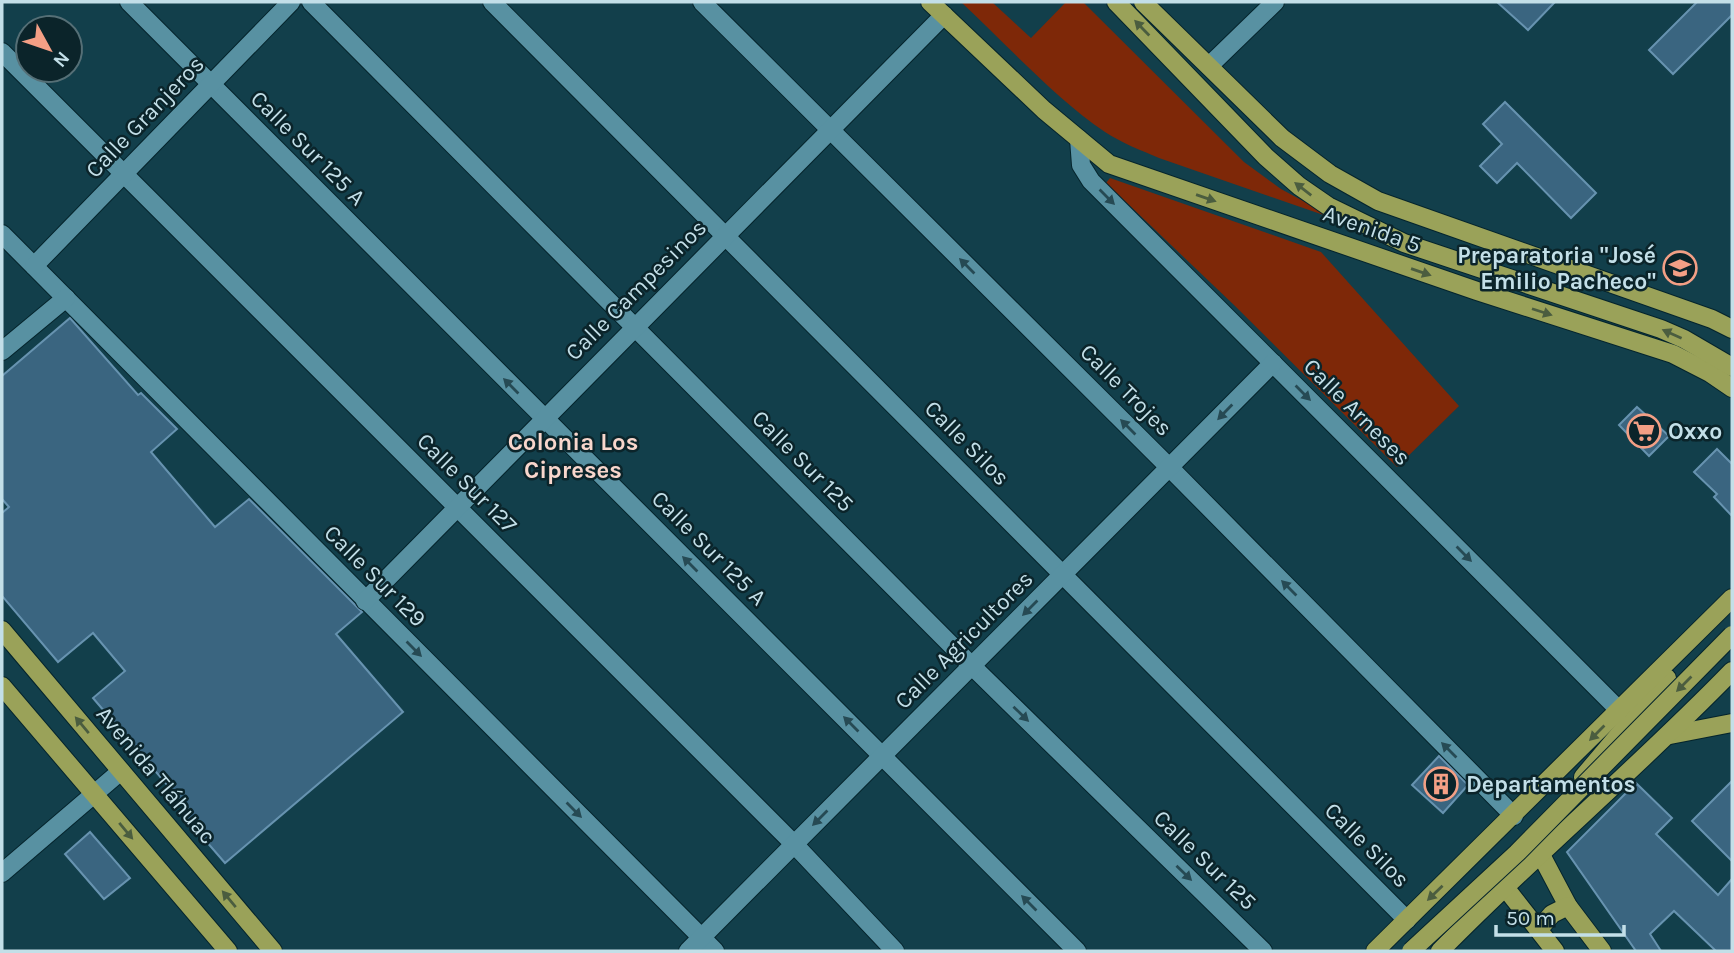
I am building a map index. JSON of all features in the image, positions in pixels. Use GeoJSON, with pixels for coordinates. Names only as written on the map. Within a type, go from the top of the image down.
{"type":"FeatureCollection","features":[{"type":"Feature","properties":{"kind":"main road","name":"Avenida 5"},"geometry":{"type":"LineString","coordinates":[[930,2],[1044,110],[1109,164],[1477,292],[1673,354],[1732,388]]}},
{"type":"Feature","properties":{"kind":"main road"},"geometry":{"type":"LineString","coordinates":[[1116,2],[1266,157],[1299,186],[1328,206],[1404,243],[1661,329],[1732,367]]}},
{"type":"Feature","properties":{"kind":"main road","name":"Avenida 5"},"geometry":{"type":"LineString","coordinates":[[1143,2],[1282,138],[1330,174],[1378,201],[1732,328]]}},
{"type":"Feature","properties":{"kind":"main road"},"geometry":{"type":"LineString","coordinates":[[1375,951],[1732,598]]}},
{"type":"Feature","properties":{"kind":"main road"},"geometry":{"type":"LineString","coordinates":[[1602,951],[1568,906],[1540,853],[1543,825],[1655,690],[1732,611]]}},
{"type":"Feature","properties":{"kind":"main road","name":"Avenida Tláhuac"},"geometry":{"type":"LineString","coordinates":[[2,629],[273,951]]}},
{"type":"Feature","properties":{"kind":"main road"},"geometry":{"type":"LineString","coordinates":[[1411,951],[1517,853],[1732,635]]}},
{"type":"Feature","properties":{"kind":"main road"},"geometry":{"type":"LineString","coordinates":[[1440,951],[1504,886],[1670,735],[1732,671]]}},
{"type":"Feature","properties":{"kind":"main road"},"geometry":{"type":"LineString","coordinates":[[2,686],[228,951]]}},
{"type":"Feature","properties":{"kind":"main road"},"geometry":{"type":"LineString","coordinates":[[1670,735],[1732,723]]}},
{"type":"Feature","properties":{"kind":"main road"},"geometry":{"type":"LineString","coordinates":[[1504,886],[1555,951]]}},
{"type":"Feature","properties":{"kind":"main road"},"geometry":{"type":"LineString","coordinates":[[1539,929],[1552,914],[1568,906]]}},
{"type":"Feature","properties":{"kind":"street","name":"Calle Sur 125 A"},"geometry":{"type":"LineString","coordinates":[[129,2],[1077,951]]}},
{"type":"Feature","properties":{"kind":"street","name":"Calle Granjeros"},"geometry":{"type":"LineString","coordinates":[[34,266],[291,2]]}},
{"type":"Feature","properties":{"kind":"street","name":"Calle Sur 125"},"geometry":{"type":"LineString","coordinates":[[311,2],[972,666],[1263,951]]}},
{"type":"Feature","properties":{"kind":"street","name":"Calle Silos"},"geometry":{"type":"LineString","coordinates":[[492,2],[1407,920]]}},
{"type":"Feature","properties":{"kind":"street","name":"Calle Trojes"},"geometry":{"type":"LineString","coordinates":[[702,2],[1170,468],[1514,816]]}},
{"type":"Feature","properties":{"kind":"street"},"geometry":{"type":"LineString","coordinates":[[1209,66],[1275,2]]}},
{"type":"Feature","properties":{"kind":"street","name":"Calle Campesinos"},"geometry":{"type":"LineString","coordinates":[[365,601],[944,15]]}},
{"type":"Feature","properties":{"kind":"street","name":"Calle Sur 127"},"geometry":{"type":"LineString","coordinates":[[2,52],[794,844],[895,951]]}},
{"type":"Feature","properties":{"kind":"street","name":"Calle Arneses"},"geometry":{"type":"LineString","coordinates":[[1079,139],[1081,164],[1091,181],[1619,710]]}},
{"type":"Feature","properties":{"kind":"street","name":"Calle Sur 129"},"geometry":{"type":"LineString","coordinates":[[2,234],[715,951]]}},
{"type":"Feature","properties":{"kind":"street"},"geometry":{"type":"LineString","coordinates":[[2,351],[66,298]]}},
{"type":"Feature","properties":{"kind":"street","name":"Calle Agricultores"},"geometry":{"type":"LineString","coordinates":[[688,951],[1273,363]]}},
{"type":"Feature","properties":{"kind":"street"},"geometry":{"type":"LineString","coordinates":[[2,873],[121,771]]}},
{"type":"Feature","properties":{"kind":"shaded area"},"geometry":{"type":"Polygon","coordinates":[[[961,2],[992,2],[1031,38],[1066,2],[1083,2],[1244,162],[1281,189],[1338,220],[1159,158],[1111,136],[1050,87],[961,2]]]}},
{"type":"Feature","properties":{"kind":"shaded area"},"geometry":{"type":"Polygon","coordinates":[[[1110,178],[1321,252],[1459,406],[1397,467],[1106,183],[1110,178]]]}},
{"type":"Feature","properties":{"kind":"building"},"geometry":{"type":"Polygon","coordinates":[[[1497,2],[1555,2],[1528,30],[1497,2]]]}},
{"type":"Feature","properties":{"kind":"building"},"geometry":{"type":"Polygon","coordinates":[[[1697,2],[1732,2],[1732,15],[1673,74],[1649,50],[1697,2]]]}},
{"type":"Feature","properties":{"kind":"building"},"geometry":{"type":"Polygon","coordinates":[[[1505,102],[1596,193],[1571,218],[1517,163],[1497,183],[1480,166],[1502,144],[1483,124],[1505,102]]]}},
{"type":"Feature","properties":{"kind":"building"},"geometry":{"type":"Polygon","coordinates":[[[70,318],[138,395],[141,393],[177,429],[151,452],[215,527],[249,499],[362,612],[336,634],[403,712],[225,863],[186,818],[191,813],[93,698],[125,671],[93,633],[58,662],[2,596],[2,513],[9,507],[2,499],[2,376],[70,318]]]}},
{"type":"Feature","properties":{"kind":"building","name":"Oxxo"},"geometry":{"type":"Polygon","coordinates":[[[1637,407],[1669,436],[1649,456],[1619,425],[1637,407]]]}},
{"type":"Feature","properties":{"kind":"building"},"geometry":{"type":"Polygon","coordinates":[[[1717,449],[1732,464],[1732,516],[1714,497],[1717,494],[1694,472],[1717,449]]]}},
{"type":"Feature","properties":{"kind":"building","name":"Departamentos"},"geometry":{"type":"Polygon","coordinates":[[[1439,756],[1468,785],[1443,813],[1412,785],[1439,756]]]}},
{"type":"Feature","properties":{"kind":"building"},"geometry":{"type":"Polygon","coordinates":[[[1732,781],[1732,861],[1692,821],[1732,781]]]}},
{"type":"Feature","properties":{"kind":"building"},"geometry":{"type":"Polygon","coordinates":[[[1636,783],[1672,818],[1656,834],[1718,895],[1732,879],[1732,951],[1716,951],[1674,911],[1650,934],[1661,951],[1636,951],[1567,852],[1636,783]]]}},
{"type":"Feature","properties":{"kind":"building"},"geometry":{"type":"Polygon","coordinates":[[[90,832],[130,878],[104,899],[65,854],[90,832]]]}},
{"type":"Feature","properties":{"kind":"place","name":"Preparatoria \"José Emilio Pacheco\""},"geometry":{"type":"Point","coordinates":[1680,268]}},
{"type":"Feature","properties":{"kind":"place","name":"Oxxo"},"geometry":{"type":"Point","coordinates":[1644,431]}},
{"type":"Feature","properties":{"kind":"place","name":"Departamentos"},"geometry":{"type":"Point","coordinates":[1441,784]}},
{"type":"Feature","properties":{"kind":"district","name":"Colonia Los Cipreses"},"geometry":{"type":"Point","coordinates":[573,456]}}]}
